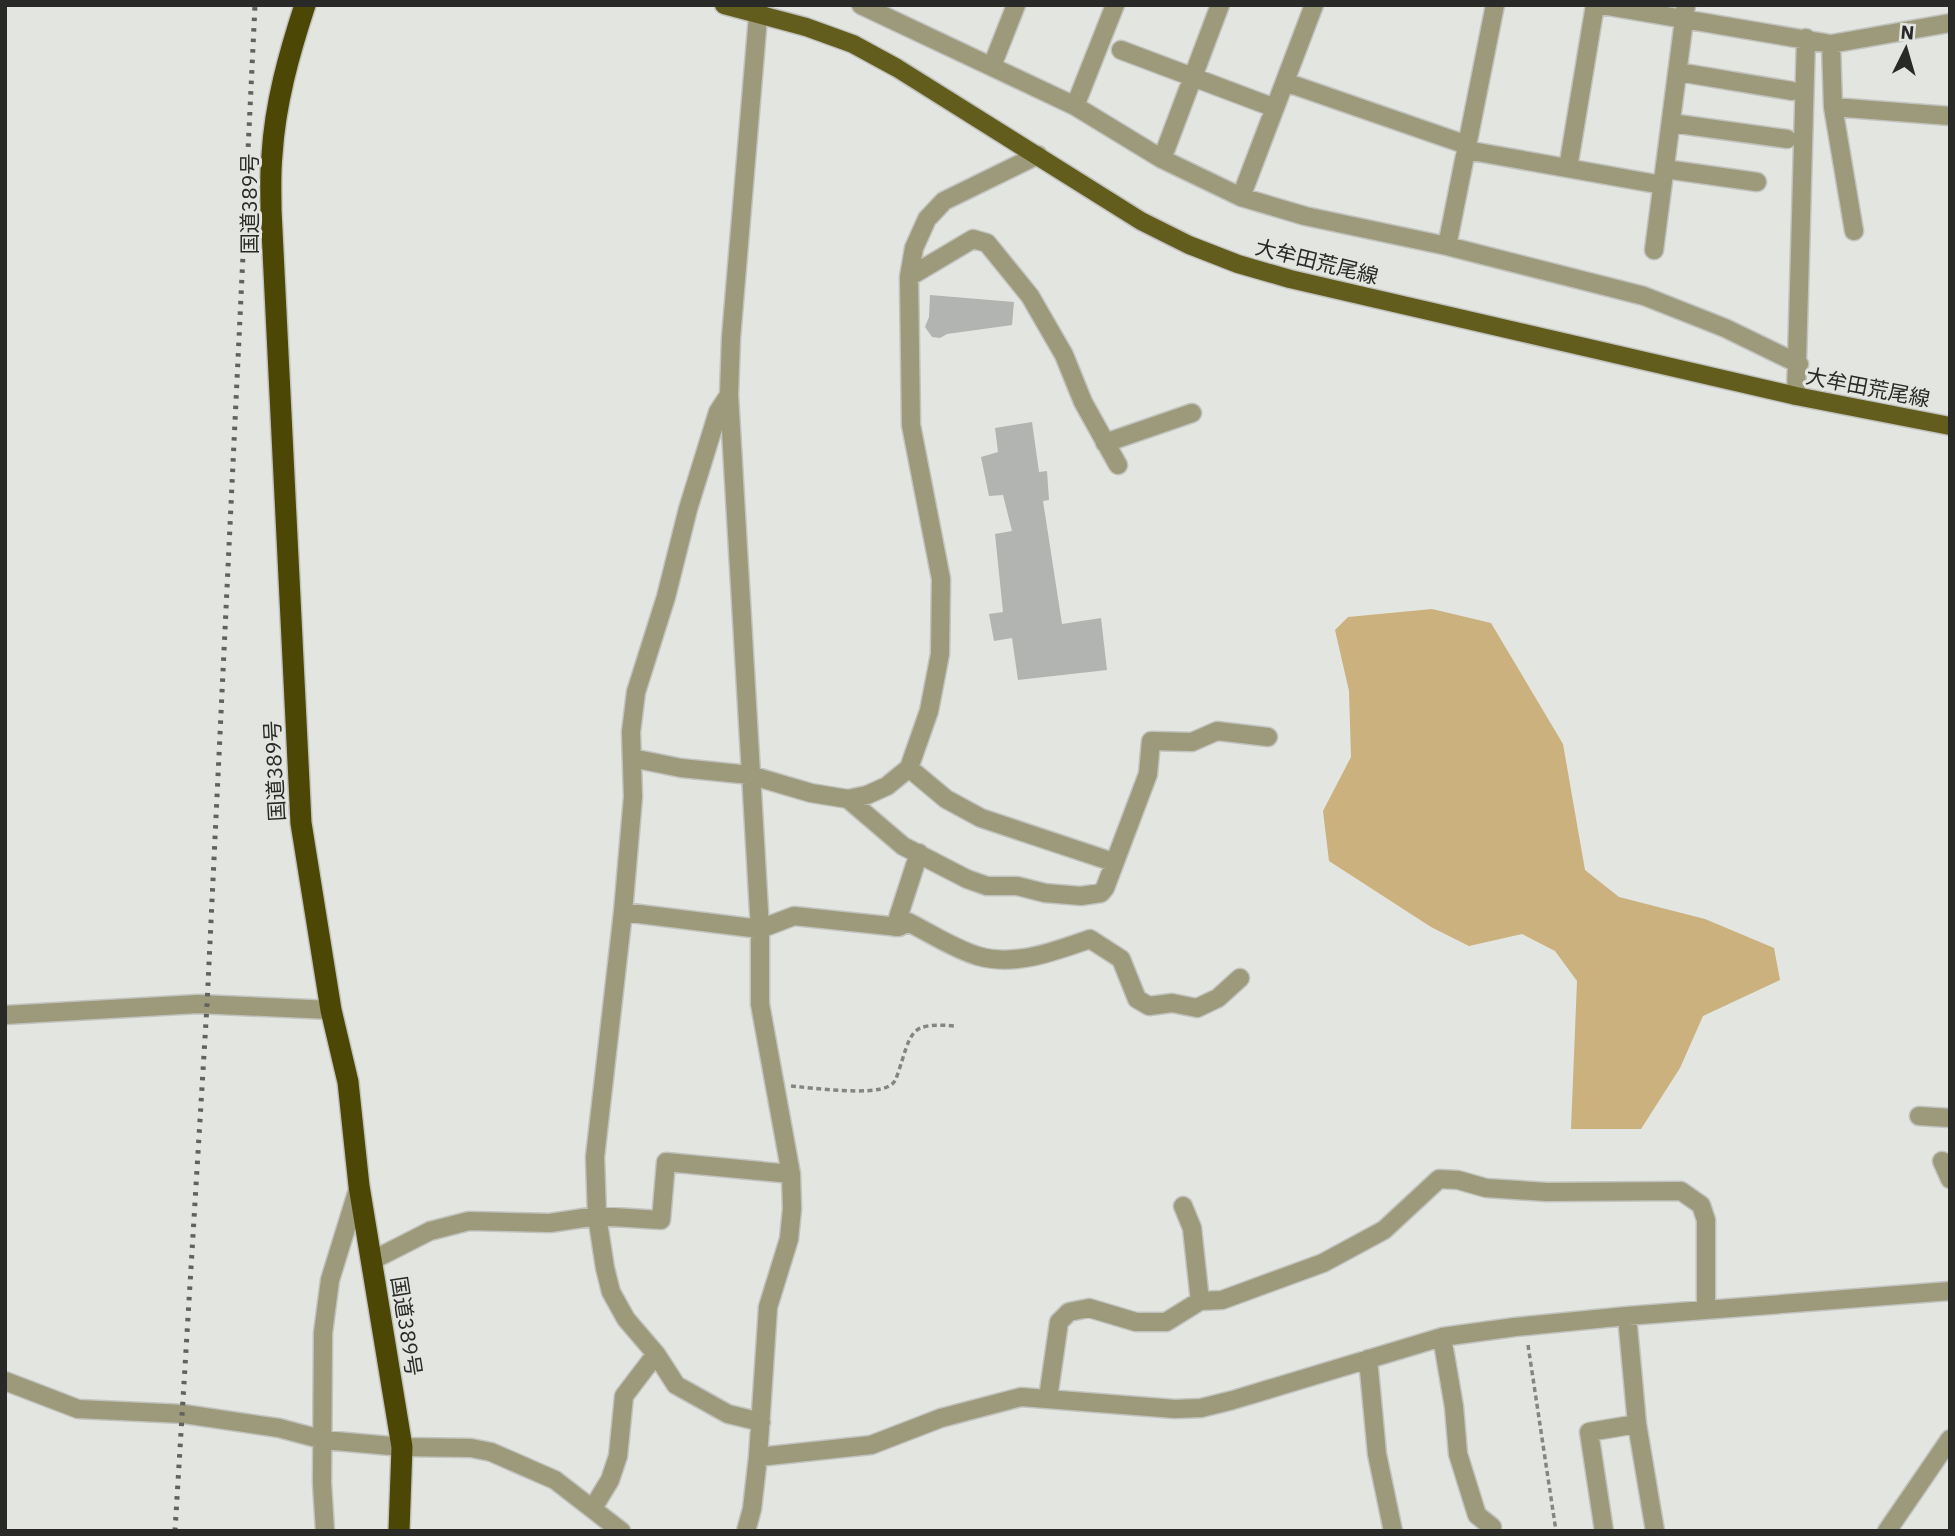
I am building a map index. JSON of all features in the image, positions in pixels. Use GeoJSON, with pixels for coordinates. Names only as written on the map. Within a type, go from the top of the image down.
{"type":"FeatureCollection","features":[{"type":"Feature","properties":{"kind":"highway","name":"国道389号"},"geometry":{"type":"LineString","coordinates":[[305,5],[280,98],[272,154],[271,210],[301,823],[331,1010],[348,1082],[359,1186],[401,1447],[399,1531]]}},
{"type":"Feature","properties":{"kind":"main road","name":"大牟田荒尾線"},"geometry":{"type":"LineString","coordinates":[[724,5],[759,10],[853,44],[897,68],[1140,221],[1189,245],[1238,264],[1290,279],[1796,396],[1950,426]]}},
{"type":"Feature","properties":{"kind":"street"},"geometry":{"type":"LineString","coordinates":[[860,5],[1075,106],[1162,159],[1241,197],[1305,216],[1447,246],[1644,296],[1725,328],[1799,364]]}},
{"type":"Feature","properties":{"kind":"street"},"geometry":{"type":"LineString","coordinates":[[992,66],[1016,5]]}},
{"type":"Feature","properties":{"kind":"street"},"geometry":{"type":"LineString","coordinates":[[1075,106],[1115,5]]}},
{"type":"Feature","properties":{"kind":"street"},"geometry":{"type":"LineString","coordinates":[[1162,159],[1220,5]]}},
{"type":"Feature","properties":{"kind":"street"},"geometry":{"type":"LineString","coordinates":[[1241,197],[1314,5]]}},
{"type":"Feature","properties":{"kind":"street"},"geometry":{"type":"LineString","coordinates":[[1447,246],[1495,5]]}},
{"type":"Feature","properties":{"kind":"street"},"geometry":{"type":"LineString","coordinates":[[1568,168],[1595,5]]}},
{"type":"Feature","properties":{"kind":"street"},"geometry":{"type":"LineString","coordinates":[[1601,5],[1686,12],[1831,44],[1950,23]]}},
{"type":"Feature","properties":{"kind":"street"},"geometry":{"type":"LineString","coordinates":[[746,1531],[752,1509],[758,1457],[768,1307],[789,1239],[791,1174],[760,1004],[760,929],[729,395],[731,338],[759,10]]}},
{"type":"Feature","properties":{"kind":"street"},"geometry":{"type":"LineString","coordinates":[[1654,250],[1686,12]]}},
{"type":"Feature","properties":{"kind":"street"},"geometry":{"type":"LineString","coordinates":[[1796,396],[1799,364],[1805,38]]}},
{"type":"Feature","properties":{"kind":"street"},"geometry":{"type":"LineString","coordinates":[[1831,44],[1833,107],[1854,231]]}},
{"type":"Feature","properties":{"kind":"street"},"geometry":{"type":"LineString","coordinates":[[1121,50],[1275,108]]}},
{"type":"Feature","properties":{"kind":"street"},"geometry":{"type":"LineString","coordinates":[[1678,72],[1792,91]]}},
{"type":"Feature","properties":{"kind":"street"},"geometry":{"type":"LineString","coordinates":[[1285,82],[1466,148],[1568,168],[1757,183]]}},
{"type":"Feature","properties":{"kind":"street"},"geometry":{"type":"LineString","coordinates":[[1833,107],[1950,116]]}},
{"type":"Feature","properties":{"kind":"street"},"geometry":{"type":"LineString","coordinates":[[1671,123],[1787,139]]}},
{"type":"Feature","properties":{"kind":"street"},"geometry":{"type":"LineString","coordinates":[[632,758],[681,768],[750,775],[811,793],[848,799],[867,795],[887,786],[909,768],[929,711],[940,654],[941,579],[911,425],[909,277],[914,248],[927,219],[944,201],[1038,155]]}},
{"type":"Feature","properties":{"kind":"street"},"geometry":{"type":"LineString","coordinates":[[909,277],[973,239],[987,243],[1030,296],[1064,355],[1083,402],[1118,465]]}},
{"type":"Feature","properties":{"kind":"street"},"geometry":{"type":"LineString","coordinates":[[729,395],[718,412],[636,692],[631,732],[633,797],[623,912],[595,1157],[597,1216],[611,1292],[626,1319],[656,1354],[676,1385],[728,1414],[761,1422]]}},
{"type":"Feature","properties":{"kind":"street"},"geometry":{"type":"LineString","coordinates":[[1105,443],[1192,414]]}},
{"type":"Feature","properties":{"kind":"street"},"geometry":{"type":"LineString","coordinates":[[848,799],[903,846],[967,879],[987,886],[1017,886],[1045,893],[1081,896],[1101,893],[1105,888],[1148,774],[1151,741],[1192,742],[1217,731],[1268,737]]}},
{"type":"Feature","properties":{"kind":"street"},"geometry":{"type":"LineString","coordinates":[[909,768],[946,799],[981,818],[1113,862]]}},
{"type":"Feature","properties":{"kind":"street"},"geometry":{"type":"LineString","coordinates":[[895,927],[919,853]]}},
{"type":"Feature","properties":{"kind":"street"},"geometry":{"type":"LineString","coordinates":[[623,912],[760,929],[794,916],[895,927],[908,922],[976,956],[997,960],[1042,956],[1090,939],[1121,959],[1137,999],[1149,1006],[1172,1003],[1197,1008],[1218,998],[1240,978]]}},
{"type":"Feature","properties":{"kind":"street"},"geometry":{"type":"LineString","coordinates":[[5,1015],[198,1004],[331,1010]]}},
{"type":"Feature","properties":{"kind":"street"},"geometry":{"type":"LineString","coordinates":[[1919,1116],[1950,1118]]}},
{"type":"Feature","properties":{"kind":"street"},"geometry":{"type":"LineString","coordinates":[[1942,1161],[1950,1179]]}},
{"type":"Feature","properties":{"kind":"street"},"geometry":{"type":"LineString","coordinates":[[371,1261],[430,1231],[469,1220],[550,1223],[597,1216],[660,1220],[666,1162],[791,1174]]}},
{"type":"Feature","properties":{"kind":"street"},"geometry":{"type":"LineString","coordinates":[[1048,1398],[1059,1322],[1069,1312],[1089,1308],[1136,1321],[1166,1322],[1200,1301],[1222,1300],[1323,1263],[1384,1230],[1439,1179],[1458,1180],[1486,1188],[1547,1192],[1681,1191],[1701,1205],[1706,1220],[1706,1309]]}},
{"type":"Feature","properties":{"kind":"street"},"geometry":{"type":"LineString","coordinates":[[325,1531],[322,1483],[323,1333],[330,1280],[359,1186]]}},
{"type":"Feature","properties":{"kind":"street"},"geometry":{"type":"LineString","coordinates":[[1183,1206],[1192,1228],[1200,1301]]}},
{"type":"Feature","properties":{"kind":"street"},"geometry":{"type":"LineString","coordinates":[[758,1457],[871,1445],[941,1418],[1021,1397],[1175,1409],[1202,1408],[1442,1337],[1515,1326],[1950,1291]]}},
{"type":"Feature","properties":{"kind":"street"},"geometry":{"type":"LineString","coordinates":[[1627,1316],[1637,1424],[1655,1531]]}},
{"type":"Feature","properties":{"kind":"street"},"geometry":{"type":"LineString","coordinates":[[1442,1337],[1454,1406],[1458,1454],[1477,1516],[1492,1527]]}},
{"type":"Feature","properties":{"kind":"street"},"geometry":{"type":"LineString","coordinates":[[593,1508],[610,1480],[618,1456],[624,1396],[656,1354]]}},
{"type":"Feature","properties":{"kind":"street"},"geometry":{"type":"LineString","coordinates":[[1368,1359],[1377,1454],[1393,1531]]}},
{"type":"Feature","properties":{"kind":"street"},"geometry":{"type":"LineString","coordinates":[[5,1381],[78,1409],[184,1414],[279,1428],[324,1440],[401,1447],[471,1448],[491,1452],[555,1479],[621,1531]]}},
{"type":"Feature","properties":{"kind":"street"},"geometry":{"type":"LineString","coordinates":[[1604,1531],[1589,1432],[1637,1424]]}},
{"type":"Feature","properties":{"kind":"street"},"geometry":{"type":"LineString","coordinates":[[1887,1531],[1950,1439]]}},
{"type":"Feature","properties":{"kind":"path"},"geometry":{"type":"LineString","coordinates":[[775,1085],[852,1090],[886,1088],[894,1083],[911,1033],[924,1024],[955,1026]]}},
{"type":"Feature","properties":{"kind":"path"},"geometry":{"type":"LineString","coordinates":[[1528,1345],[1556,1531]]}},
{"type":"Feature","properties":{"kind":"shaded area"},"geometry":{"type":"Polygon","coordinates":[[[1432,609],[1491,623],[1563,744],[1585,870],[1619,897],[1705,919],[1774,948],[1780,980],[1703,1016],[1680,1068],[1641,1129],[1571,1129],[1577,981],[1555,951],[1522,934],[1469,946],[1431,927],[1329,861],[1323,811],[1351,757],[1349,691],[1335,630],[1348,617],[1432,609]]]}},
{"type":"Feature","properties":{"kind":"building"},"geometry":{"type":"Polygon","coordinates":[[[930,295],[1014,302],[1012,325],[947,334],[940,338],[932,337],[925,327],[929,317],[930,295]]]}},
{"type":"Feature","properties":{"kind":"building"},"geometry":{"type":"Polygon","coordinates":[[[1032,422],[1039,472],[1047,471],[1049,500],[1043,501],[1062,624],[1101,618],[1107,670],[1018,680],[1012,638],[994,641],[989,614],[1003,612],[995,534],[1012,531],[1003,495],[989,496],[981,457],[998,452],[995,428],[1032,422]]]}},
{"type":"Feature","properties":{"kind":"railway"},"geometry":{"type":"LineString","coordinates":[[175,1531],[207,1005],[255,5]]}}]}
